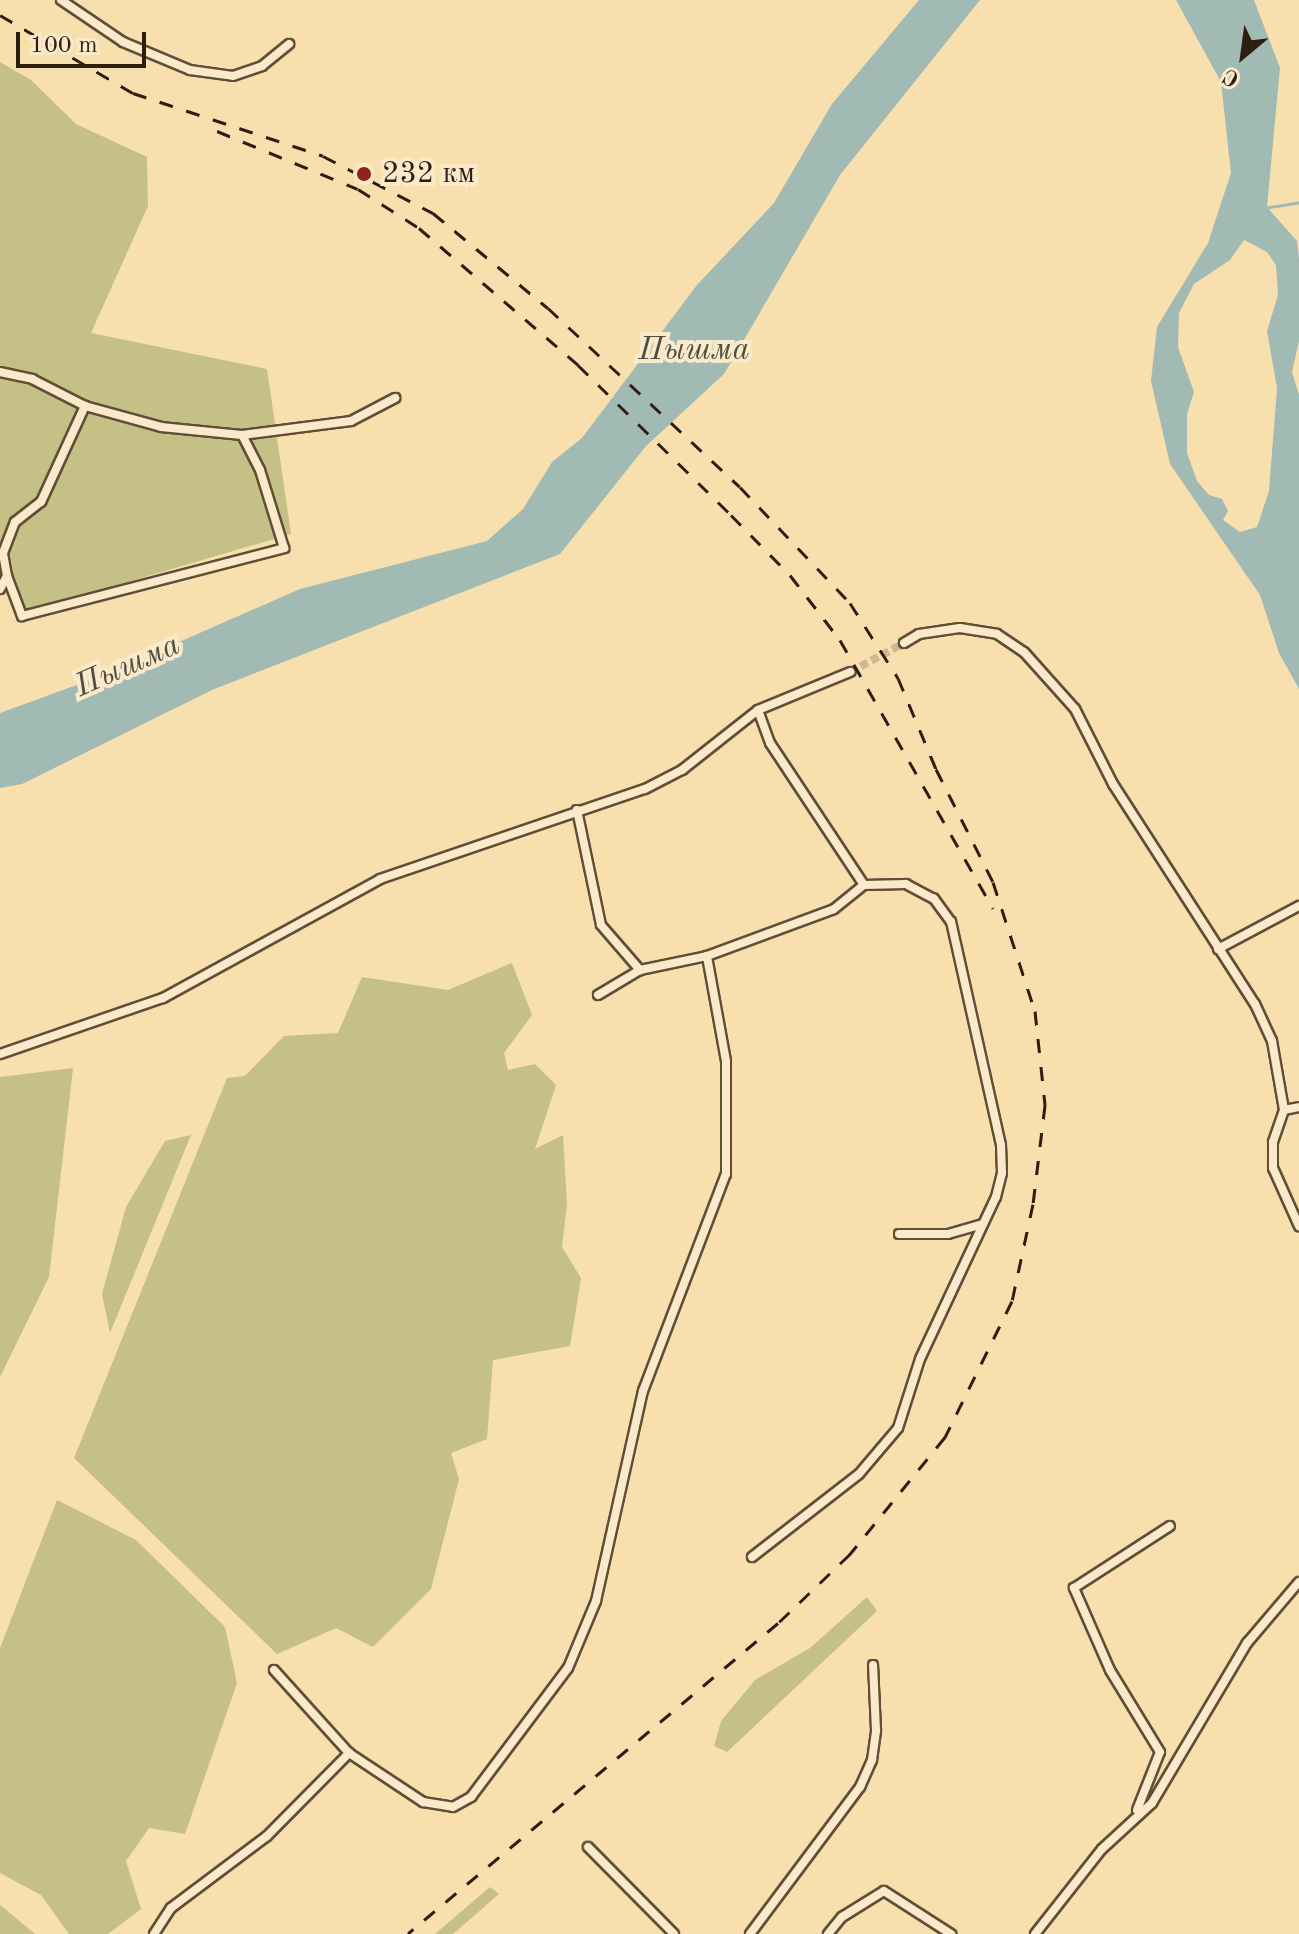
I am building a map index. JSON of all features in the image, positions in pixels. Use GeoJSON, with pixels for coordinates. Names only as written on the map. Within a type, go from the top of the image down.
{"type":"FeatureCollection","features":[{"type":"Feature","properties":{"kind":"street"},"geometry":{"type":"LineString","coordinates":[[61,0],[123,42],[190,70],[233,76],[262,66],[289,44]]}},
{"type":"Feature","properties":{"kind":"street"},"geometry":{"type":"LineString","coordinates":[[0,372],[32,379],[85,406],[161,427],[242,435],[351,421],[395,398]]}},
{"type":"Feature","properties":{"kind":"street"},"geometry":{"type":"LineString","coordinates":[[85,406],[41,502],[15,522],[3,553],[7,576],[22,616],[284,548],[260,470],[242,435]]}},
{"type":"Feature","properties":{"kind":"street"},"geometry":{"type":"LineString","coordinates":[[0,589],[7,576]]}},
{"type":"Feature","properties":{"kind":"street"},"geometry":{"type":"LineString","coordinates":[[904,643],[919,634],[960,628],[997,634],[1024,652],[1075,709],[1113,784],[1218,949],[1272,1041],[1284,1110],[1273,1142],[1273,1168],[1299,1226]]}},
{"type":"Feature","properties":{"kind":"street"},"geometry":{"type":"LineString","coordinates":[[0,1054],[163,998],[380,879],[645,789],[682,770],[758,710],[850,672]]}},
{"type":"Feature","properties":{"kind":"street"},"geometry":{"type":"LineString","coordinates":[[758,710],[770,743],[864,885]]}},
{"type":"Feature","properties":{"kind":"street"},"geometry":{"type":"LineString","coordinates":[[577,810],[601,925],[640,970]]}},
{"type":"Feature","properties":{"kind":"street"},"geometry":{"type":"LineString","coordinates":[[598,995],[640,970],[707,956],[834,909],[864,885],[906,884],[934,899],[951,922],[1001,1145],[1002,1173],[920,1359],[898,1428],[859,1474],[752,1557]]}},
{"type":"Feature","properties":{"kind":"street"},"geometry":{"type":"LineString","coordinates":[[1218,949],[1299,906]]}},
{"type":"Feature","properties":{"kind":"street"},"geometry":{"type":"LineString","coordinates":[[274,1670],[349,1753],[423,1802],[453,1807],[471,1797],[556,1687],[585,1637],[643,1391],[726,1174],[726,1061],[707,956]]}},
{"type":"Feature","properties":{"kind":"street"},"geometry":{"type":"LineString","coordinates":[[1284,1110],[1299,1107]]}},
{"type":"Feature","properties":{"kind":"street"},"geometry":{"type":"LineString","coordinates":[[899,1234],[948,1234],[982,1224]]}},
{"type":"Feature","properties":{"kind":"street"},"geometry":{"type":"LineString","coordinates":[[1136,1812],[1160,1752],[1110,1670],[1074,1588],[1170,1526]]}},
{"type":"Feature","properties":{"kind":"street"},"geometry":{"type":"LineString","coordinates":[[1035,1934],[1136,1812],[1160,1792],[1247,1643],[1299,1582]]}},
{"type":"Feature","properties":{"kind":"street"},"geometry":{"type":"LineString","coordinates":[[750,1934],[860,1787],[872,1760],[876,1730],[873,1665]]}},
{"type":"Feature","properties":{"kind":"street"},"geometry":{"type":"LineString","coordinates":[[154,1934],[171,1908],[267,1836],[349,1753]]}},
{"type":"Feature","properties":{"kind":"street"},"geometry":{"type":"LineString","coordinates":[[588,1847],[674,1934]]}},
{"type":"Feature","properties":{"kind":"street"},"geometry":{"type":"LineString","coordinates":[[828,1934],[842,1917],[884,1891],[951,1934]]}},
{"type":"Feature","properties":{"kind":"shaded area"},"geometry":{"type":"Polygon","coordinates":[[[0,62],[31,80],[76,124],[147,157],[148,206],[91,333],[267,369],[291,534],[26,612],[9,566],[0,581],[0,62]]]}},
{"type":"Feature","properties":{"kind":"shaded area"},"geometry":{"type":"Polygon","coordinates":[[[512,963],[532,1015],[504,1053],[508,1070],[535,1064],[556,1085],[535,1149],[563,1135],[567,1204],[562,1247],[581,1278],[570,1346],[493,1360],[487,1439],[451,1453],[459,1479],[431,1589],[373,1647],[336,1628],[277,1654],[74,1458],[227,1078],[245,1076],[284,1036],[338,1033],[362,977],[448,990],[512,963]]]}},
{"type":"Feature","properties":{"kind":"shaded area"},"geometry":{"type":"Polygon","coordinates":[[[73,1068],[49,1277],[0,1377],[0,1077],[73,1068]]]}},
{"type":"Feature","properties":{"kind":"shaded area"},"geometry":{"type":"Polygon","coordinates":[[[191,1135],[110,1333],[102,1294],[126,1207],[165,1141],[191,1135]]]}},
{"type":"Feature","properties":{"kind":"shaded area"},"geometry":{"type":"Polygon","coordinates":[[[57,1500],[136,1540],[225,1627],[237,1683],[185,1834],[149,1828],[126,1861],[141,1909],[108,1934],[69,1934],[41,1895],[0,1873],[0,1648],[57,1500]]]}},
{"type":"Feature","properties":{"kind":"shaded area"},"geometry":{"type":"Polygon","coordinates":[[[867,1597],[877,1611],[727,1752],[714,1746],[721,1721],[755,1680],[810,1648],[867,1597]]]}},
{"type":"Feature","properties":{"kind":"shaded area"},"geometry":{"type":"Polygon","coordinates":[[[490,1887],[499,1894],[453,1934],[435,1934],[490,1887]]]}},
{"type":"Feature","properties":{"kind":"shaded area"},"geometry":{"type":"Polygon","coordinates":[[[0,1905],[5,1909],[35,1934],[0,1934],[0,1905]]]}},
{"type":"Feature","properties":{"kind":"water","name":"Пышма"},"geometry":{"type":"Polygon","coordinates":[[[919,0],[980,0],[840,175],[724,374],[646,446],[560,554],[212,690],[22,784],[0,788],[0,713],[104,675],[300,589],[487,541],[523,509],[552,462],[582,438],[697,285],[774,203],[832,104],[919,0]]]}},
{"type":"Feature","properties":{"kind":"water"},"geometry":{"type":"Polygon","coordinates":[[[1176,0],[1254,0],[1280,68],[1267,207],[1297,241],[1299,258],[1299,341],[1292,372],[1299,395],[1299,689],[1279,653],[1260,595],[1170,464],[1151,381],[1157,327],[1208,243],[1231,173],[1221,82],[1176,0]],[[1244,240],[1230,260],[1194,284],[1179,313],[1178,347],[1194,392],[1187,414],[1187,453],[1197,481],[1209,495],[1222,499],[1228,511],[1223,520],[1240,532],[1257,527],[1269,491],[1277,388],[1267,331],[1278,295],[1276,265],[1267,252],[1244,240]]]}},
{"type":"Feature","properties":{"kind":"waterway"},"geometry":{"type":"LineString","coordinates":[[1263,208],[1299,202]]}},
{"type":"Feature","properties":{"kind":"tunnel"},"geometry":{"type":"LineString","coordinates":[[850,672],[904,643]]}},
{"type":"Feature","properties":{"kind":"railway"},"geometry":{"type":"LineString","coordinates":[[0,15],[133,93],[323,156],[433,213],[548,308],[740,487],[850,603],[898,678],[936,769],[993,882],[1035,1011],[1045,1105],[1033,1204],[1012,1301],[945,1437],[850,1554],[778,1623],[408,1934]]}},
{"type":"Feature","properties":{"kind":"railway"},"geometry":{"type":"LineString","coordinates":[[217,131],[358,189],[419,228],[578,365],[731,515],[790,575],[840,640],[993,908]]}},
{"type":"Feature","properties":{"kind":"place","name":"232 км"},"geometry":{"type":"Point","coordinates":[364,174]}}]}
